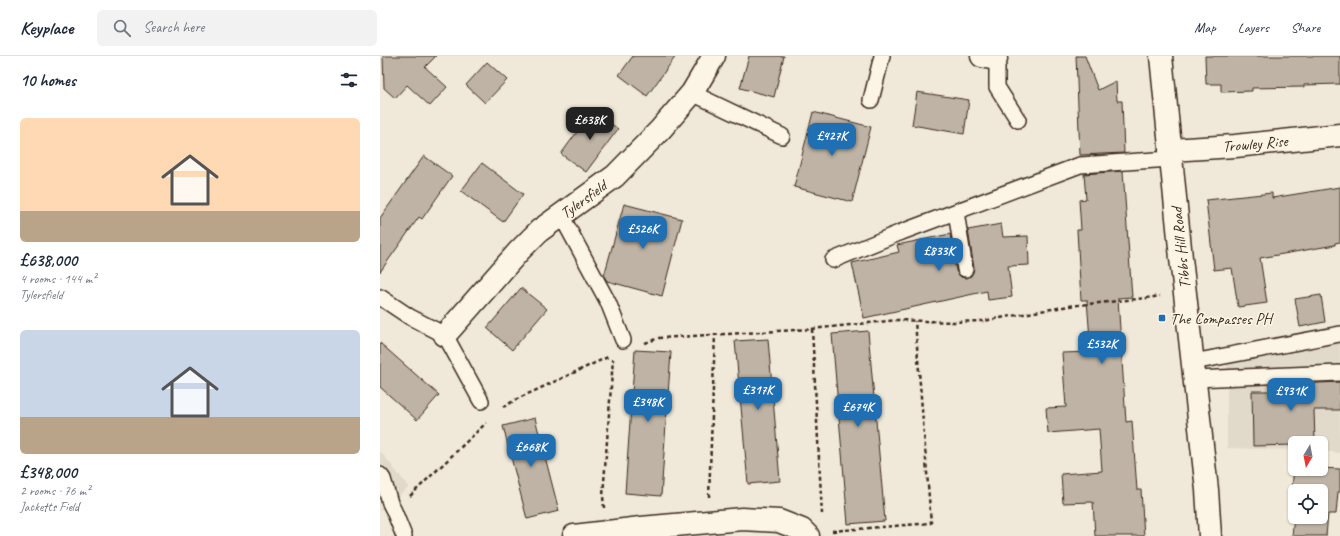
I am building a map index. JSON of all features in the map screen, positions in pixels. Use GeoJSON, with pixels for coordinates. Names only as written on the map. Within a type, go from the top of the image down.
{"type":"FeatureCollection","features":[{"type":"Feature","properties":{"kind":"street","name":"Tylersfield"},"geometry":{"type":"LineString","coordinates":[[445,335],[519,250],[539,231],[615,176],[660,130],[692,93],[714,56]]}},
{"type":"Feature","properties":{"kind":"street","name":"Tibbs Hill Road"},"geometry":{"type":"LineString","coordinates":[[1161,56],[1207,490],[1210,536]]}},
{"type":"Feature","properties":{"kind":"street","name":"Trowley Rise"},"geometry":{"type":"LineString","coordinates":[[1171,155],[1235,146],[1340,135]]}},
{"type":"Feature","properties":{"kind":"street"},"geometry":{"type":"LineString","coordinates":[[574,536],[742,519],[779,521],[802,530],[808,536]]}},
{"type":"Feature","properties":{"kind":"lane"},"geometry":{"type":"LineString","coordinates":[[871,100],[882,56]]}},
{"type":"Feature","properties":{"kind":"lane"},"geometry":{"type":"LineString","coordinates":[[992,57],[997,87],[1018,120]]}},
{"type":"Feature","properties":{"kind":"lane"},"geometry":{"type":"LineString","coordinates":[[692,93],[782,136]]}},
{"type":"Feature","properties":{"kind":"lane"},"geometry":{"type":"LineString","coordinates":[[833,260],[1080,166],[1171,155]]}},
{"type":"Feature","properties":{"kind":"lane"},"geometry":{"type":"LineString","coordinates":[[956,212],[965,269]]}},
{"type":"Feature","properties":{"kind":"lane"},"geometry":{"type":"LineString","coordinates":[[561,215],[608,302],[623,340]]}},
{"type":"Feature","properties":{"kind":"lane"},"geometry":{"type":"LineString","coordinates":[[380,297],[410,317],[445,335],[481,401]]}},
{"type":"Feature","properties":{"kind":"lane"},"geometry":{"type":"LineString","coordinates":[[1194,370],[1340,334]]}},
{"type":"Feature","properties":{"kind":"lane"},"geometry":{"type":"LineString","coordinates":[[1194,370],[1340,373]]}},
{"type":"Feature","properties":{"kind":"lane"},"geometry":{"type":"LineString","coordinates":[[380,475],[383,479],[390,503],[404,536]]}},
{"type":"Feature","properties":{"kind":"path"},"geometry":{"type":"LineString","coordinates":[[640,345],[659,338],[812,329],[897,320],[953,322],[983,321],[1069,306],[1160,296],[1160,288]]}},
{"type":"Feature","properties":{"kind":"path"},"geometry":{"type":"LineString","coordinates":[[831,531],[931,523],[915,321]]}},
{"type":"Feature","properties":{"kind":"path"},"geometry":{"type":"LineString","coordinates":[[812,329],[822,516]]}},
{"type":"Feature","properties":{"kind":"path"},"geometry":{"type":"LineString","coordinates":[[708,522],[715,334]]}},
{"type":"Feature","properties":{"kind":"path"},"geometry":{"type":"LineString","coordinates":[[499,411],[519,398],[614,355],[603,496],[604,532]]}},
{"type":"Feature","properties":{"kind":"path"},"geometry":{"type":"LineString","coordinates":[[394,511],[488,422]]}},
{"type":"Feature","properties":{"kind":"shaded area"},"geometry":{"type":"Polygon","coordinates":[[[1340,340],[1340,453],[1328,452],[1328,436],[1288,436],[1288,450],[1227,448],[1227,359],[1340,340]]]}},
{"type":"Feature","properties":{"kind":"shaded area"},"geometry":{"type":"Polygon","coordinates":[[[380,451],[409,487],[380,511],[380,451]]]}},
{"type":"Feature","properties":{"kind":"building"},"geometry":{"type":"Polygon","coordinates":[[[383,56],[436,56],[425,67],[447,87],[430,106],[407,85],[395,98],[384,88],[383,56]]]}},
{"type":"Feature","properties":{"kind":"building"},"geometry":{"type":"Polygon","coordinates":[[[633,56],[676,56],[647,96],[619,75],[633,56]]]}},
{"type":"Feature","properties":{"kind":"building"},"geometry":{"type":"Polygon","coordinates":[[[749,56],[784,56],[774,97],[740,88],[749,56]]]}},
{"type":"Feature","properties":{"kind":"building"},"geometry":{"type":"Polygon","coordinates":[[[1076,56],[1085,56],[1098,90],[1116,81],[1117,101],[1122,101],[1124,153],[1080,155],[1076,56]]]}},
{"type":"Feature","properties":{"kind":"building"},"geometry":{"type":"Polygon","coordinates":[[[1205,56],[1340,56],[1340,84],[1304,85],[1304,87],[1252,88],[1252,91],[1221,92],[1221,84],[1206,84],[1205,56]]]}},
{"type":"Feature","properties":{"kind":"building"},"geometry":{"type":"Polygon","coordinates":[[[487,62],[507,80],[485,103],[466,85],[487,62]]]}},
{"type":"Feature","properties":{"kind":"building"},"geometry":{"type":"Polygon","coordinates":[[[917,92],[969,100],[964,134],[912,125],[917,92]]]}},
{"type":"Feature","properties":{"kind":"building"},"geometry":{"type":"Polygon","coordinates":[[[593,110],[618,129],[586,172],[561,154],[593,110]]]}},
{"type":"Feature","properties":{"kind":"building"},"geometry":{"type":"Polygon","coordinates":[[[813,112],[871,127],[852,202],[794,187],[813,112]]]}},
{"type":"Feature","properties":{"kind":"building"},"geometry":{"type":"Polygon","coordinates":[[[424,156],[452,176],[422,219],[419,217],[380,272],[380,218],[424,156]]]}},
{"type":"Feature","properties":{"kind":"building"},"geometry":{"type":"Polygon","coordinates":[[[482,163],[523,194],[503,222],[461,191],[482,163]]]}},
{"type":"Feature","properties":{"kind":"building"},"geometry":{"type":"Polygon","coordinates":[[[1123,171],[1132,297],[1118,298],[1126,422],[1132,421],[1137,490],[1141,490],[1144,536],[1095,536],[1093,502],[1063,503],[1061,474],[1102,471],[1099,429],[1048,433],[1046,408],[1066,407],[1062,353],[1091,352],[1087,300],[1081,300],[1077,230],[1081,230],[1079,200],[1086,199],[1084,174],[1123,171]]]}},
{"type":"Feature","properties":{"kind":"building"},"geometry":{"type":"Polygon","coordinates":[[[1340,187],[1340,242],[1335,243],[1335,245],[1260,258],[1267,303],[1238,307],[1232,268],[1214,270],[1206,200],[1272,193],[1272,198],[1340,187]]]}},
{"type":"Feature","properties":{"kind":"building"},"geometry":{"type":"Polygon","coordinates":[[[624,204],[682,219],[662,296],[607,281],[604,276],[624,204]]]}},
{"type":"Feature","properties":{"kind":"building"},"geometry":{"type":"Polygon","coordinates":[[[1001,224],[1003,237],[1028,236],[1029,265],[1008,266],[1012,297],[988,300],[987,291],[864,318],[852,263],[899,252],[897,245],[950,234],[956,271],[961,277],[967,278],[971,276],[974,268],[968,230],[1001,224]]]}},
{"type":"Feature","properties":{"kind":"building"},"geometry":{"type":"Polygon","coordinates":[[[521,288],[547,309],[512,350],[487,328],[521,288]]]}},
{"type":"Feature","properties":{"kind":"building"},"geometry":{"type":"Polygon","coordinates":[[[1321,295],[1325,322],[1300,327],[1295,299],[1321,295]]]}},
{"type":"Feature","properties":{"kind":"building"},"geometry":{"type":"Polygon","coordinates":[[[868,331],[885,521],[848,524],[832,334],[868,331]]]}},
{"type":"Feature","properties":{"kind":"building"},"geometry":{"type":"Polygon","coordinates":[[[768,339],[780,481],[748,484],[735,341],[768,339]]]}},
{"type":"Feature","properties":{"kind":"building"},"geometry":{"type":"Polygon","coordinates":[[[380,343],[439,395],[417,420],[380,387],[380,343]]]}},
{"type":"Feature","properties":{"kind":"building"},"geometry":{"type":"Polygon","coordinates":[[[635,350],[671,352],[661,496],[625,493],[635,350]]]}},
{"type":"Feature","properties":{"kind":"building"},"geometry":{"type":"Polygon","coordinates":[[[1340,382],[1340,410],[1314,410],[1315,436],[1288,436],[1288,445],[1253,446],[1252,391],[1274,391],[1274,385],[1340,382]]]}},
{"type":"Feature","properties":{"kind":"building"},"geometry":{"type":"Polygon","coordinates":[[[535,418],[559,511],[527,519],[503,426],[535,418]]]}},
{"type":"Feature","properties":{"kind":"building"},"geometry":{"type":"Polygon","coordinates":[[[1328,468],[1340,469],[1340,492],[1338,492],[1336,514],[1328,514],[1328,484],[1292,484],[1293,476],[1328,476],[1328,468]]]}},
{"type":"Feature","properties":{"kind":"building"},"geometry":{"type":"Polygon","coordinates":[[[1293,524],[1327,524],[1326,536],[1292,536],[1293,524]]]}},
{"type":"Feature","properties":{"kind":"place","name":"The Compasses PH"},"geometry":{"type":"Point","coordinates":[1162,318]}}]}
